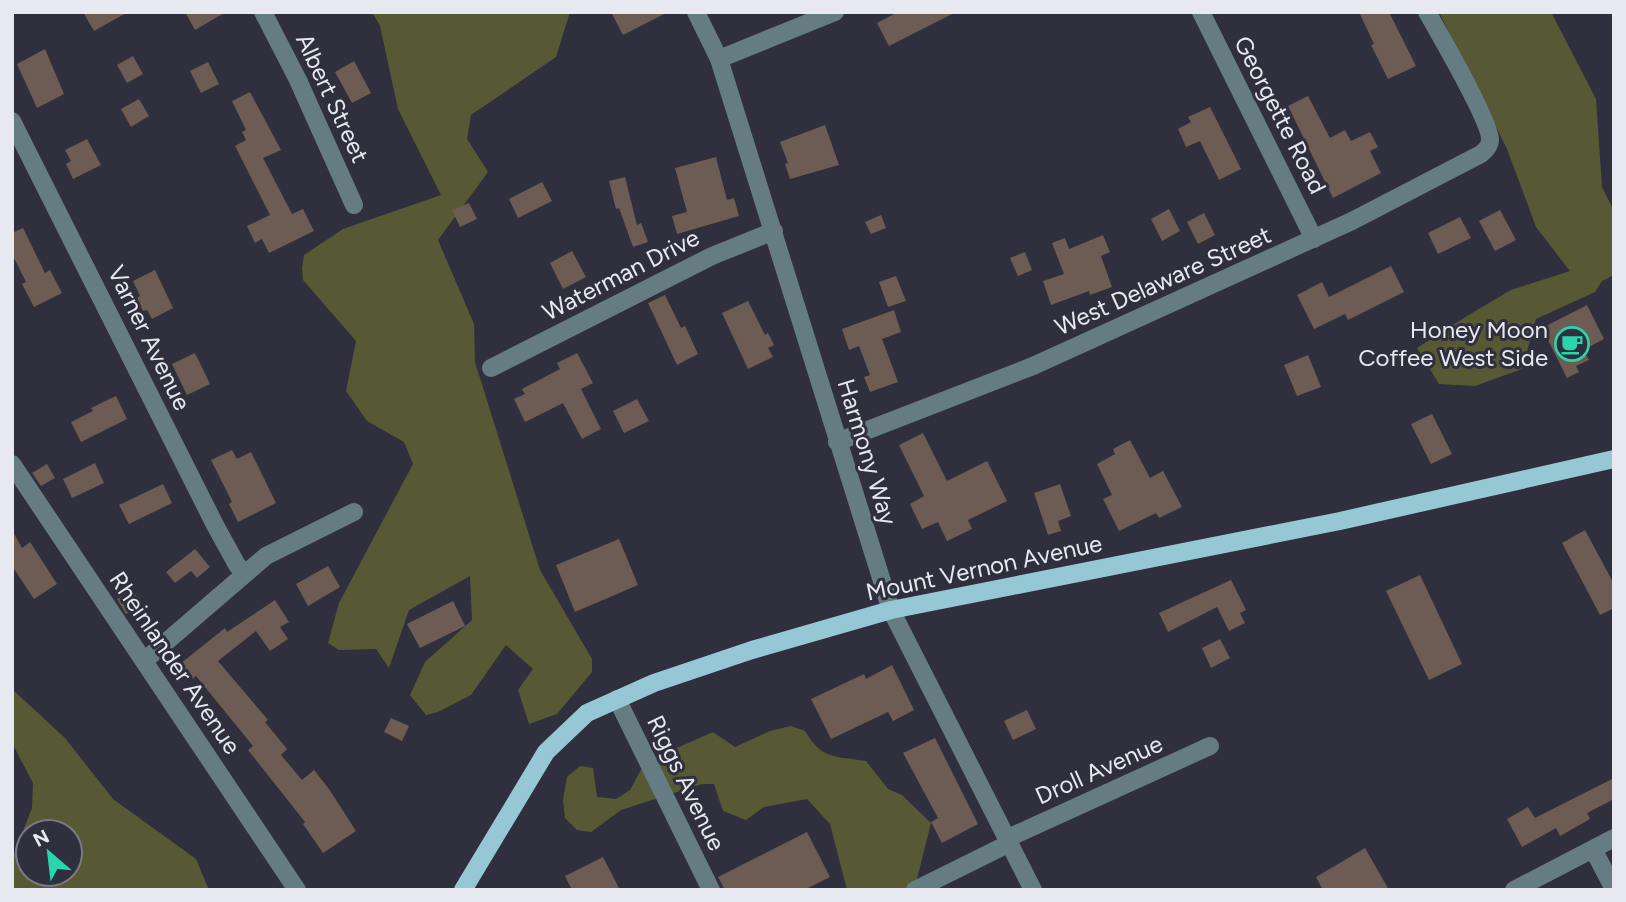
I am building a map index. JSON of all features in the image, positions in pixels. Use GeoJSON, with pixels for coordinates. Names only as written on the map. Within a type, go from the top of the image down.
{"type":"FeatureCollection","features":[{"type":"Feature","properties":{"kind":"main road","name":"Mount Vernon Avenue"},"geometry":{"type":"LineString","coordinates":[[463,890],[546,752],[587,713],[654,683],[741,653],[891,610],[1340,521],[1614,459]]}},
{"type":"Feature","properties":{"kind":"street","name":"Albert Street"},"geometry":{"type":"LineString","coordinates":[[263,12],[298,80],[354,205]]}},
{"type":"Feature","properties":{"kind":"street","name":"Harmony Way"},"geometry":{"type":"LineString","coordinates":[[696,12],[719,59],[891,610],[1033,890]]}},
{"type":"Feature","properties":{"kind":"street"},"geometry":{"type":"LineString","coordinates":[[719,59],[835,12]]}},
{"type":"Feature","properties":{"kind":"street","name":"Georgette Road"},"geometry":{"type":"LineString","coordinates":[[1201,12],[1314,239]]}},
{"type":"Feature","properties":{"kind":"street","name":"West Delaware Street"},"geometry":{"type":"LineString","coordinates":[[837,442],[1033,366],[1314,239],[1481,154],[1487,149],[1490,136],[1478,106],[1427,12]]}},
{"type":"Feature","properties":{"kind":"street","name":"Varner Avenue"},"geometry":{"type":"LineString","coordinates":[[12,121],[215,525],[237,565],[245,574]]}},
{"type":"Feature","properties":{"kind":"street","name":"Waterman Drive"},"geometry":{"type":"LineString","coordinates":[[491,368],[712,256],[774,231]]}},
{"type":"Feature","properties":{"kind":"street","name":"Rheinlander Avenue"},"geometry":{"type":"LineString","coordinates":[[12,464],[298,890]]}},
{"type":"Feature","properties":{"kind":"street"},"geometry":{"type":"LineString","coordinates":[[144,661],[266,556],[354,512]]}},
{"type":"Feature","properties":{"kind":"street","name":"Riggs Avenue"},"geometry":{"type":"LineString","coordinates":[[617,699],[711,890]]}},
{"type":"Feature","properties":{"kind":"street","name":"Droll Avenue"},"geometry":{"type":"LineString","coordinates":[[915,890],[1009,840],[1210,746]]}},
{"type":"Feature","properties":{"kind":"street"},"geometry":{"type":"LineString","coordinates":[[1514,890],[1614,838]]}},
{"type":"Feature","properties":{"kind":"street"},"geometry":{"type":"LineString","coordinates":[[1593,849],[1614,889]]}},
{"type":"Feature","properties":{"kind":"green space"},"geometry":{"type":"Polygon","coordinates":[[[372,12],[570,12],[556,57],[471,115],[467,139],[488,172],[438,240],[474,324],[475,362],[540,570],[592,659],[592,672],[557,714],[529,724],[518,690],[533,669],[506,645],[471,695],[438,712],[426,715],[410,695],[425,662],[472,620],[470,576],[409,610],[389,668],[376,649],[339,650],[328,643],[339,603],[413,464],[404,442],[367,421],[346,391],[356,341],[303,280],[304,255],[343,229],[441,195],[398,109],[380,26],[372,12]]]}},
{"type":"Feature","properties":{"kind":"green space"},"geometry":{"type":"Polygon","coordinates":[[[1439,12],[1551,12],[1596,99],[1602,187],[1614,211],[1614,275],[1602,281],[1595,292],[1536,319],[1522,369],[1475,386],[1439,384],[1417,348],[1511,290],[1570,271],[1536,227],[1507,149],[1439,12]]]}},
{"type":"Feature","properties":{"kind":"green space"},"geometry":{"type":"Polygon","coordinates":[[[12,689],[65,738],[113,799],[196,859],[209,890],[12,890],[14,854],[14,888],[84,888],[84,818],[28,818],[32,808],[33,783],[12,743],[12,689]]]}},
{"type":"Feature","properties":{"kind":"green space"},"geometry":{"type":"Polygon","coordinates":[[[791,726],[805,731],[817,747],[830,755],[866,761],[888,789],[902,795],[931,823],[917,879],[920,890],[847,890],[830,824],[807,799],[764,807],[746,820],[723,811],[714,784],[702,784],[621,810],[591,832],[577,830],[565,818],[563,800],[567,777],[580,766],[593,768],[597,797],[616,799],[630,790],[645,762],[713,732],[735,747],[770,731],[791,726]]]}},
{"type":"Feature","properties":{"kind":"building"},"geometry":{"type":"Polygon","coordinates":[[[83,12],[128,12],[94,31],[83,12]]]}},
{"type":"Feature","properties":{"kind":"building"},"geometry":{"type":"Polygon","coordinates":[[[185,12],[226,12],[195,30],[185,12]]]}},
{"type":"Feature","properties":{"kind":"building"},"geometry":{"type":"Polygon","coordinates":[[[611,12],[668,12],[623,35],[611,12]]]}},
{"type":"Feature","properties":{"kind":"building"},"geometry":{"type":"Polygon","coordinates":[[[898,12],[956,12],[889,46],[877,23],[898,12]]]}},
{"type":"Feature","properties":{"kind":"building"},"geometry":{"type":"Polygon","coordinates":[[[1359,12],[1389,12],[1416,66],[1388,79],[1359,12]]]}},
{"type":"Feature","properties":{"kind":"building"},"geometry":{"type":"Polygon","coordinates":[[[45,49],[64,94],[37,108],[17,64],[45,49]]]}},
{"type":"Feature","properties":{"kind":"building"},"geometry":{"type":"Polygon","coordinates":[[[133,56],[143,74],[127,83],[117,65],[133,56]]]}},
{"type":"Feature","properties":{"kind":"building"},"geometry":{"type":"Polygon","coordinates":[[[354,61],[371,93],[352,103],[335,72],[354,61]]]}},
{"type":"Feature","properties":{"kind":"building"},"geometry":{"type":"Polygon","coordinates":[[[208,62],[219,84],[201,93],[190,71],[208,62]]]}},
{"type":"Feature","properties":{"kind":"building"},"geometry":{"type":"Polygon","coordinates":[[[250,92],[281,150],[263,158],[292,214],[303,209],[314,231],[269,253],[262,239],[255,243],[247,226],[270,215],[235,146],[246,140],[242,132],[246,130],[232,101],[250,92]]]}},
{"type":"Feature","properties":{"kind":"building"},"geometry":{"type":"Polygon","coordinates":[[[1308,96],[1330,138],[1345,130],[1351,141],[1370,132],[1378,147],[1370,151],[1381,173],[1333,198],[1288,106],[1308,96]]]}},
{"type":"Feature","properties":{"kind":"building"},"geometry":{"type":"Polygon","coordinates":[[[139,99],[149,116],[131,127],[121,109],[139,99]]]}},
{"type":"Feature","properties":{"kind":"building"},"geometry":{"type":"Polygon","coordinates":[[[1210,107],[1241,169],[1219,180],[1200,141],[1186,147],[1178,129],[1191,122],[1188,117],[1210,107]]]}},
{"type":"Feature","properties":{"kind":"building"},"geometry":{"type":"Polygon","coordinates":[[[825,125],[839,165],[790,179],[785,164],[788,163],[780,142],[825,125]]]}},
{"type":"Feature","properties":{"kind":"building"},"geometry":{"type":"Polygon","coordinates":[[[87,139],[101,165],[73,179],[66,164],[71,161],[65,150],[87,139]]]}},
{"type":"Feature","properties":{"kind":"building"},"geometry":{"type":"Polygon","coordinates":[[[716,157],[727,200],[734,198],[739,216],[677,234],[672,216],[687,212],[675,168],[716,157]]]}},
{"type":"Feature","properties":{"kind":"building"},"geometry":{"type":"Polygon","coordinates":[[[625,177],[637,225],[641,223],[648,242],[633,247],[619,208],[616,209],[609,181],[625,177]]]}},
{"type":"Feature","properties":{"kind":"building"},"geometry":{"type":"Polygon","coordinates":[[[542,182],[552,201],[518,218],[509,199],[542,182]]]}},
{"type":"Feature","properties":{"kind":"building"},"geometry":{"type":"Polygon","coordinates":[[[469,203],[477,219],[460,227],[452,210],[469,203]]]}},
{"type":"Feature","properties":{"kind":"building"},"geometry":{"type":"Polygon","coordinates":[[[1169,209],[1180,231],[1162,241],[1151,219],[1169,209]]]}},
{"type":"Feature","properties":{"kind":"building"},"geometry":{"type":"Polygon","coordinates":[[[1500,210],[1516,240],[1495,251],[1479,221],[1500,210]]]}},
{"type":"Feature","properties":{"kind":"building"},"geometry":{"type":"Polygon","coordinates":[[[1204,213],[1215,235],[1198,244],[1187,222],[1204,213]]]}},
{"type":"Feature","properties":{"kind":"building"},"geometry":{"type":"Polygon","coordinates":[[[881,215],[886,228],[871,234],[865,222],[881,215]]]}},
{"type":"Feature","properties":{"kind":"building"},"geometry":{"type":"Polygon","coordinates":[[[1460,217],[1471,238],[1438,254],[1428,233],[1460,217]]]}},
{"type":"Feature","properties":{"kind":"building"},"geometry":{"type":"Polygon","coordinates":[[[23,228],[45,273],[50,270],[62,293],[34,307],[22,284],[26,282],[12,254],[12,233],[23,228]]]}},
{"type":"Feature","properties":{"kind":"building"},"geometry":{"type":"Polygon","coordinates":[[[1103,235],[1110,252],[1101,256],[1112,287],[1090,295],[1089,291],[1051,305],[1043,281],[1064,274],[1052,243],[1065,238],[1069,249],[1103,235]]]}},
{"type":"Feature","properties":{"kind":"building"},"geometry":{"type":"Polygon","coordinates":[[[572,251],[586,277],[563,289],[550,263],[572,251]]]}},
{"type":"Feature","properties":{"kind":"building"},"geometry":{"type":"Polygon","coordinates":[[[1025,252],[1032,270],[1018,276],[1010,258],[1025,252]]]}},
{"type":"Feature","properties":{"kind":"building"},"geometry":{"type":"Polygon","coordinates":[[[1391,266],[1404,292],[1348,320],[1345,314],[1314,329],[1297,295],[1322,282],[1329,297],[1391,266]]]}},
{"type":"Feature","properties":{"kind":"building"},"geometry":{"type":"Polygon","coordinates":[[[155,270],[173,308],[152,319],[147,310],[143,311],[133,281],[155,270]]]}},
{"type":"Feature","properties":{"kind":"building"},"geometry":{"type":"Polygon","coordinates":[[[896,276],[906,301],[888,307],[879,282],[896,276]]]}},
{"type":"Feature","properties":{"kind":"building"},"geometry":{"type":"Polygon","coordinates":[[[665,295],[681,328],[685,326],[698,354],[677,365],[648,303],[665,295]]]}},
{"type":"Feature","properties":{"kind":"building"},"geometry":{"type":"Polygon","coordinates":[[[748,301],[765,335],[768,333],[774,345],[768,348],[773,357],[748,369],[722,313],[748,301]]]}},
{"type":"Feature","properties":{"kind":"building","name":"Honey Moon Coffee West Side"},"geometry":{"type":"Polygon","coordinates":[[[1587,305],[1604,339],[1583,350],[1589,360],[1576,366],[1579,372],[1567,378],[1542,328],[1587,305]]]}},
{"type":"Feature","properties":{"kind":"building"},"geometry":{"type":"Polygon","coordinates":[[[894,310],[901,332],[882,339],[898,382],[870,392],[864,377],[870,375],[859,346],[849,350],[842,329],[894,310]]]}},
{"type":"Feature","properties":{"kind":"building"},"geometry":{"type":"Polygon","coordinates":[[[195,353],[210,384],[187,395],[172,364],[195,353]]]}},
{"type":"Feature","properties":{"kind":"building"},"geometry":{"type":"Polygon","coordinates":[[[577,353],[593,383],[581,389],[601,429],[582,439],[563,403],[525,422],[514,399],[525,394],[522,389],[560,369],[557,363],[577,353]]]}},
{"type":"Feature","properties":{"kind":"building"},"geometry":{"type":"Polygon","coordinates":[[[1308,355],[1321,387],[1297,396],[1284,365],[1308,355]]]}},
{"type":"Feature","properties":{"kind":"building"},"geometry":{"type":"Polygon","coordinates":[[[116,396],[127,419],[81,442],[71,422],[93,411],[91,408],[116,396]]]}},
{"type":"Feature","properties":{"kind":"building"},"geometry":{"type":"Polygon","coordinates":[[[637,399],[649,421],[624,433],[613,411],[637,399]]]}},
{"type":"Feature","properties":{"kind":"building"},"geometry":{"type":"Polygon","coordinates":[[[1432,414],[1452,454],[1431,464],[1411,424],[1432,414]]]}},
{"type":"Feature","properties":{"kind":"building"},"geometry":{"type":"Polygon","coordinates":[[[923,433],[947,481],[987,461],[1007,501],[968,520],[972,529],[947,541],[938,522],[922,529],[910,504],[924,496],[899,445],[923,433]]]}},
{"type":"Feature","properties":{"kind":"building"},"geometry":{"type":"Polygon","coordinates":[[[1130,440],[1150,478],[1163,471],[1182,507],[1159,518],[1156,513],[1119,531],[1103,499],[1112,495],[1097,464],[1115,454],[1113,449],[1130,440]]]}},
{"type":"Feature","properties":{"kind":"building"},"geometry":{"type":"Polygon","coordinates":[[[232,450],[237,459],[251,452],[276,503],[238,522],[229,504],[232,502],[211,460],[232,450]]]}},
{"type":"Feature","properties":{"kind":"building"},"geometry":{"type":"Polygon","coordinates":[[[95,463],[104,483],[72,498],[63,479],[95,463]]]}},
{"type":"Feature","properties":{"kind":"building"},"geometry":{"type":"Polygon","coordinates":[[[47,464],[55,478],[41,486],[32,473],[47,464]]]}},
{"type":"Feature","properties":{"kind":"building"},"geometry":{"type":"Polygon","coordinates":[[[163,484],[172,503],[129,524],[119,505],[163,484]]]}},
{"type":"Feature","properties":{"kind":"building"},"geometry":{"type":"Polygon","coordinates":[[[1060,484],[1071,516],[1058,521],[1061,531],[1048,535],[1034,493],[1060,484]]]}},
{"type":"Feature","properties":{"kind":"building"},"geometry":{"type":"Polygon","coordinates":[[[12,530],[22,548],[30,542],[57,584],[34,599],[12,566],[12,530]]]}},
{"type":"Feature","properties":{"kind":"building"},"geometry":{"type":"Polygon","coordinates":[[[1585,530],[1614,584],[1614,608],[1600,615],[1562,543],[1585,530]]]}},
{"type":"Feature","properties":{"kind":"building"},"geometry":{"type":"Polygon","coordinates":[[[619,539],[638,585],[575,612],[556,565],[619,539]]]}},
{"type":"Feature","properties":{"kind":"building"},"geometry":{"type":"Polygon","coordinates":[[[195,549],[210,567],[197,578],[191,571],[175,583],[166,572],[195,549]]]}},
{"type":"Feature","properties":{"kind":"building"},"geometry":{"type":"Polygon","coordinates":[[[328,566],[340,587],[308,606],[296,584],[328,566]]]}},
{"type":"Feature","properties":{"kind":"building"},"geometry":{"type":"Polygon","coordinates":[[[1420,575],[1462,664],[1429,680],[1386,591],[1420,575]]]}},
{"type":"Feature","properties":{"kind":"building"},"geometry":{"type":"Polygon","coordinates":[[[1231,580],[1246,610],[1240,613],[1245,623],[1229,631],[1217,607],[1168,632],[1159,613],[1231,580]]]}},
{"type":"Feature","properties":{"kind":"building"},"geometry":{"type":"Polygon","coordinates":[[[133,590],[141,605],[126,614],[117,599],[133,590]]]}},
{"type":"Feature","properties":{"kind":"building"},"geometry":{"type":"Polygon","coordinates":[[[275,600],[289,622],[280,627],[288,639],[270,651],[256,631],[218,661],[268,720],[265,722],[287,749],[281,755],[302,780],[314,770],[356,831],[323,853],[303,824],[305,822],[248,750],[253,746],[196,676],[192,679],[180,664],[225,628],[227,632],[275,600]]]}},
{"type":"Feature","properties":{"kind":"building"},"geometry":{"type":"Polygon","coordinates":[[[453,601],[465,626],[420,648],[407,624],[453,601]]]}},
{"type":"Feature","properties":{"kind":"building"},"geometry":{"type":"Polygon","coordinates":[[[1220,639],[1230,658],[1211,668],[1202,648],[1220,639]]]}},
{"type":"Feature","properties":{"kind":"building"},"geometry":{"type":"Polygon","coordinates":[[[892,665],[914,710],[893,721],[888,712],[831,739],[811,699],[864,674],[866,679],[892,665]]]}},
{"type":"Feature","properties":{"kind":"building"},"geometry":{"type":"Polygon","coordinates":[[[1027,710],[1036,729],[1013,740],[1004,721],[1027,710]]]}},
{"type":"Feature","properties":{"kind":"building"},"geometry":{"type":"Polygon","coordinates":[[[391,718],[409,726],[402,741],[384,732],[391,718]]]}},
{"type":"Feature","properties":{"kind":"building"},"geometry":{"type":"Polygon","coordinates":[[[935,738],[978,824],[942,843],[931,822],[938,818],[903,753],[935,738]]]}},
{"type":"Feature","properties":{"kind":"building"},"geometry":{"type":"Polygon","coordinates":[[[1614,778],[1614,799],[1587,813],[1590,819],[1560,836],[1556,828],[1522,847],[1507,819],[1528,807],[1535,818],[1614,778]]]}},
{"type":"Feature","properties":{"kind":"building"},"geometry":{"type":"Polygon","coordinates":[[[807,832],[830,877],[804,890],[725,890],[718,877],[807,832]]]}},
{"type":"Feature","properties":{"kind":"building"},"geometry":{"type":"Polygon","coordinates":[[[1365,848],[1389,890],[1323,890],[1316,877],[1365,848]]]}},
{"type":"Feature","properties":{"kind":"building"},"geometry":{"type":"Polygon","coordinates":[[[603,857],[620,890],[572,890],[565,876],[603,857]]]}},
{"type":"Feature","properties":{"kind":"place","name":"Honey Moon Coffee West Side"},"geometry":{"type":"Point","coordinates":[1572,344]}}]}
